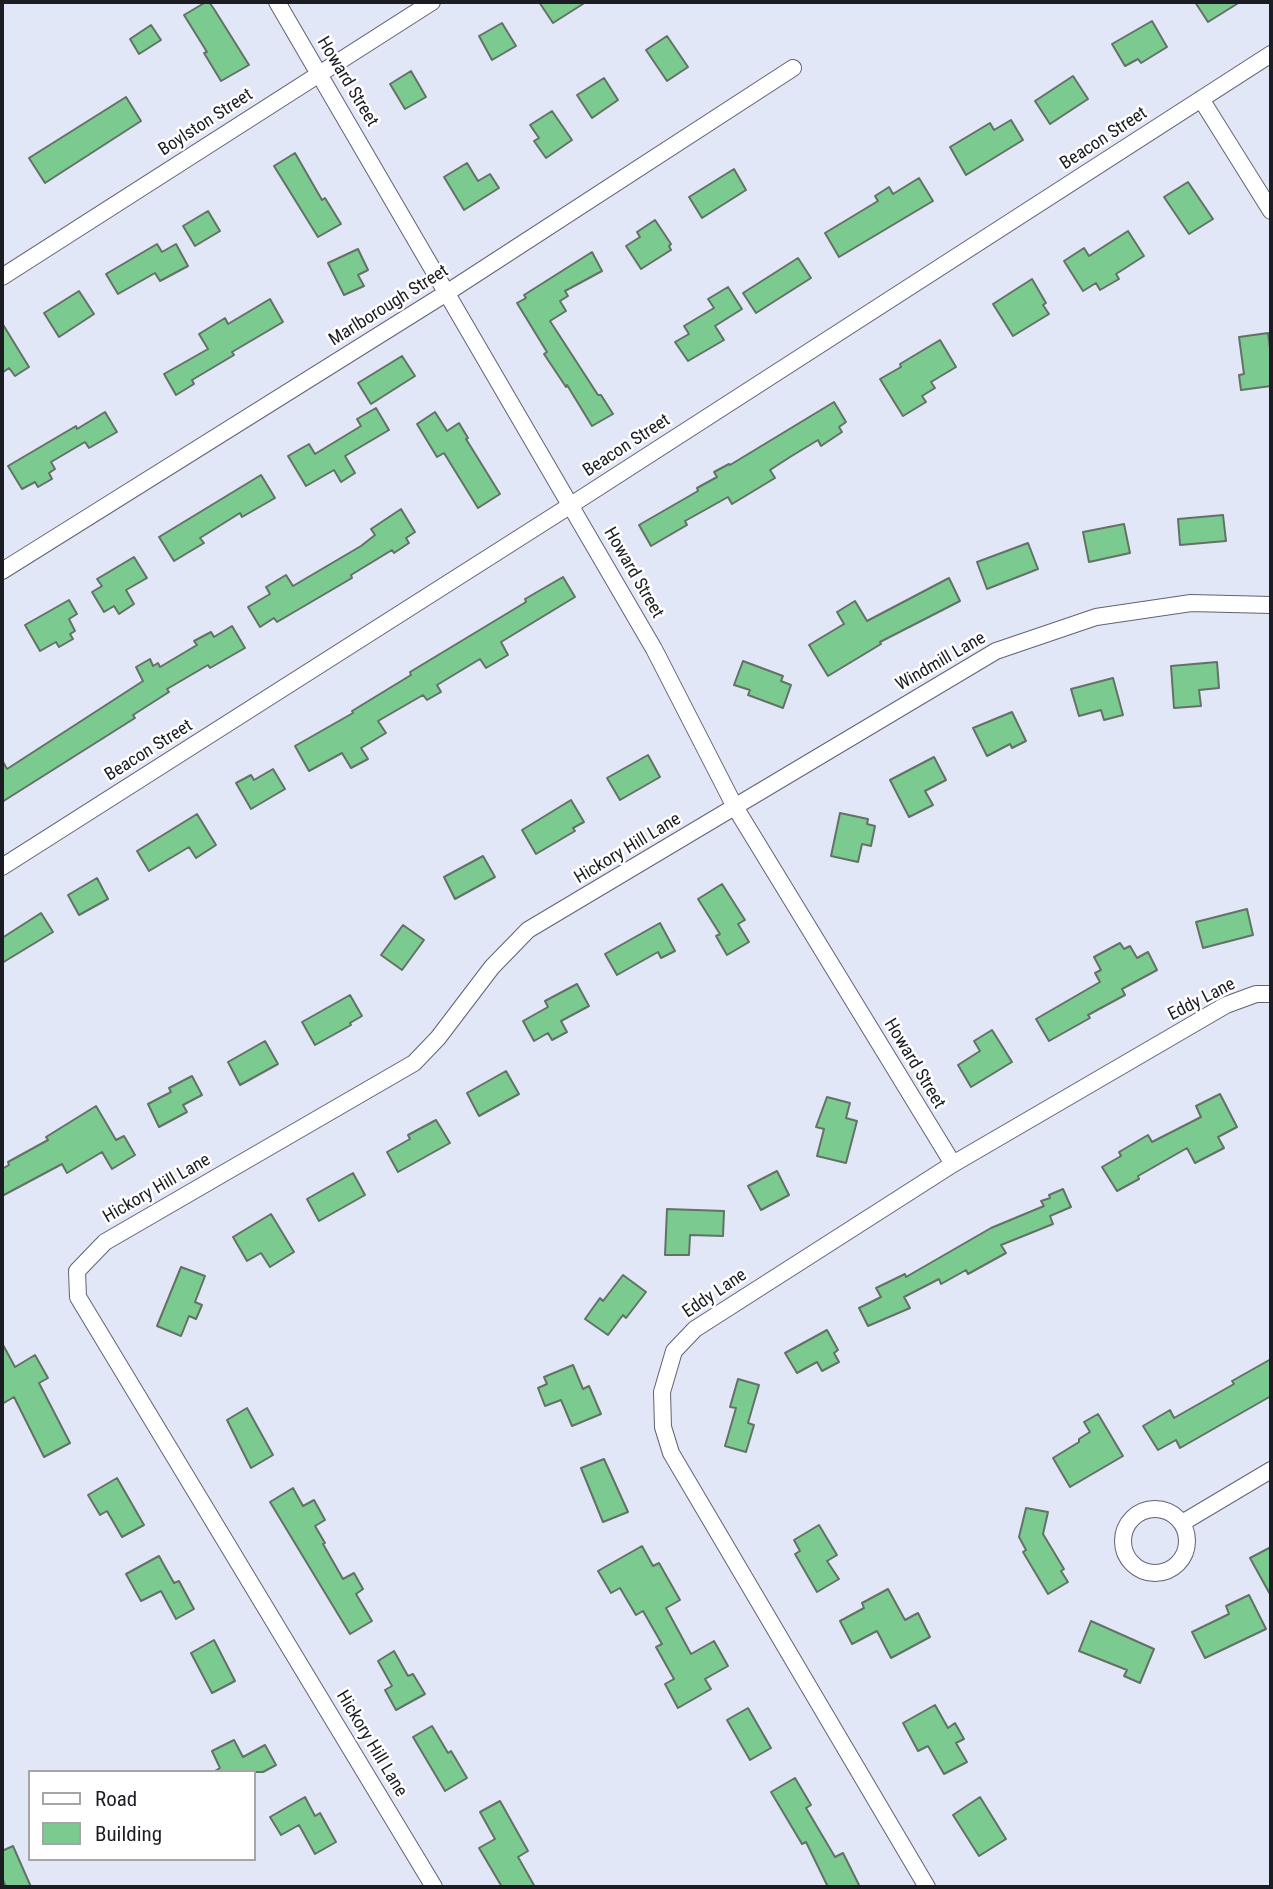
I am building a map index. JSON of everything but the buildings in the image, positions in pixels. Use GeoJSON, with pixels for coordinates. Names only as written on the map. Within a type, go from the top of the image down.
{"type":"FeatureCollection","features":[{"type":"Feature","properties":{"kind":"street","name":"Howard Street"},"geometry":{"type":"LineString","coordinates":[[277,2],[654,649],[735,807],[953,1164]]}},
{"type":"Feature","properties":{"kind":"street","name":"Boylston Street"},"geometry":{"type":"LineString","coordinates":[[2,277],[432,2]]}},
{"type":"Feature","properties":{"kind":"street","name":"Beacon Street"},"geometry":{"type":"LineString","coordinates":[[2,867],[571,505],[1271,54]]}},
{"type":"Feature","properties":{"kind":"street","name":"Marlborough Street"},"geometry":{"type":"LineString","coordinates":[[2,571],[447,292],[793,68]]}},
{"type":"Feature","properties":{"kind":"street"},"geometry":{"type":"LineString","coordinates":[[1201,99],[1271,211]]}},
{"type":"Feature","properties":{"kind":"street","name":"Windmill Lane"},"geometry":{"type":"LineString","coordinates":[[735,807],[996,651],[1096,617],[1191,603],[1271,605]]}},
{"type":"Feature","properties":{"kind":"street","name":"Hickory Hill Lane"},"geometry":{"type":"LineString","coordinates":[[434,1887],[78,1297],[78,1271],[105,1242],[414,1063],[438,1038],[492,967],[528,930],[735,807]]}},
{"type":"Feature","properties":{"kind":"street","name":"Eddy Lane"},"geometry":{"type":"LineString","coordinates":[[926,1887],[671,1453],[663,1427],[662,1392],[674,1351],[695,1329],[953,1164],[1226,1005],[1256,994],[1271,994]]}},
{"type":"Feature","properties":{"kind":"street"},"geometry":{"type":"LineString","coordinates":[[1182,1523],[1271,1470]]}},
{"type":"Feature","properties":{"kind":"street"},"geometry":{"type":"LineString","coordinates":[[1157,1509],[1166,1511],[1182,1523],[1187,1543],[1185,1553],[1172,1569],[1153,1574],[1134,1566],[1127,1558],[1122,1539],[1129,1521],[1137,1514],[1157,1509]]}}]}
